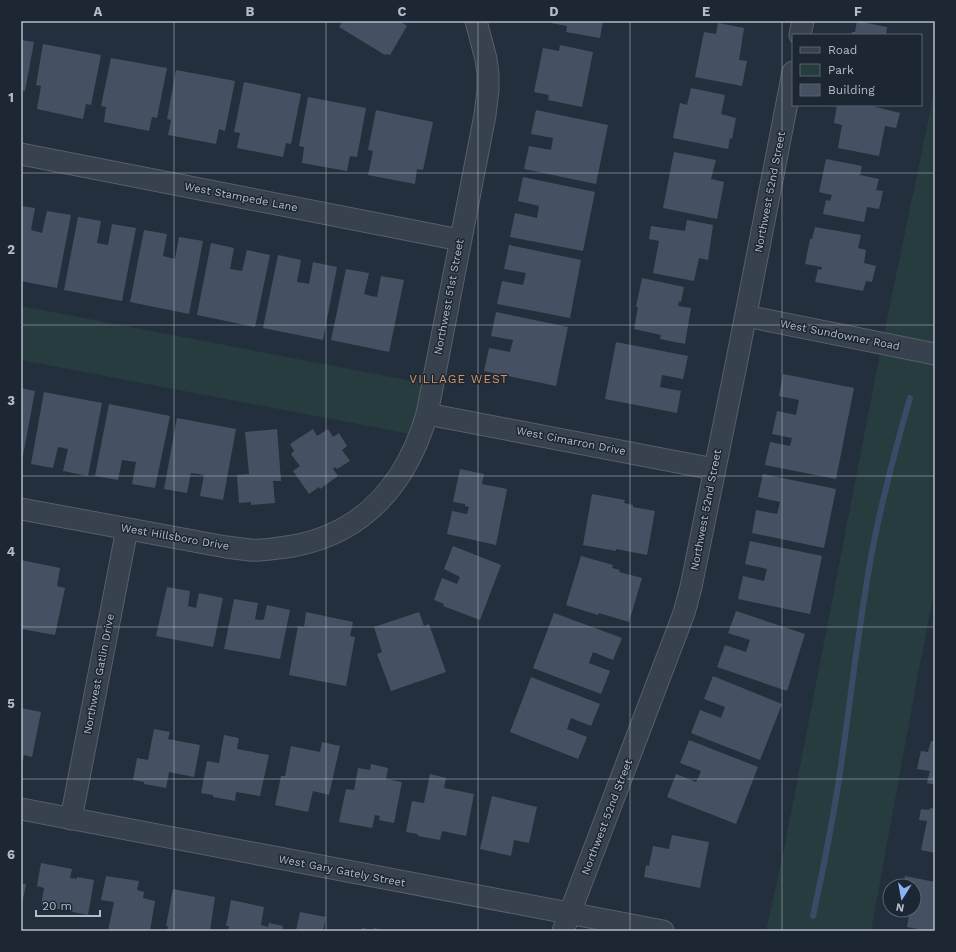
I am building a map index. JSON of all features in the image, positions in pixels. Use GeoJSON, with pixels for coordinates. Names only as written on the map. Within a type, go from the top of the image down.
{"type":"FeatureCollection","features":[{"type":"Feature","properties":{"kind":"street","name":"Northwest 51st Street"},"geometry":{"type":"LineString","coordinates":[[328,536],[352,522],[378,503],[399,478],[421,436],[427,414],[485,115],[488,90],[486,59],[476,21]]}},
{"type":"Feature","properties":{"kind":"street"},"geometry":{"type":"LineString","coordinates":[[800,34],[803,21]]}},
{"type":"Feature","properties":{"kind":"street","name":"Northwest 52nd Street"},"geometry":{"type":"LineString","coordinates":[[566,922],[684,614],[746,316],[792,77]]}},
{"type":"Feature","properties":{"kind":"street","name":"West Stampede Lane"},"geometry":{"type":"LineString","coordinates":[[21,154],[460,240]]}},
{"type":"Feature","properties":{"kind":"street","name":"West Sundowner Road"},"geometry":{"type":"LineString","coordinates":[[746,316],[935,354]]}},
{"type":"Feature","properties":{"kind":"street","name":"West Cimarron Drive"},"geometry":{"type":"LineString","coordinates":[[427,414],[714,469]]}},
{"type":"Feature","properties":{"kind":"street","name":"West Hillsboro Drive"},"geometry":{"type":"LineString","coordinates":[[21,509],[226,547],[251,550],[276,549],[307,543],[328,536]]}},
{"type":"Feature","properties":{"kind":"street","name":"Northwest Gatlin Drive"},"geometry":{"type":"LineString","coordinates":[[71,819],[127,529]]}},
{"type":"Feature","properties":{"kind":"street","name":"West Gary Gately Street"},"geometry":{"type":"LineString","coordinates":[[21,809],[566,922],[663,931]]}},
{"type":"Feature","properties":{"kind":"green space"},"geometry":{"type":"Polygon","coordinates":[[[935,88],[935,587],[871,931],[766,931],[784,849],[882,343],[935,88]]]}},
{"type":"Feature","properties":{"kind":"green space"},"geometry":{"type":"Polygon","coordinates":[[[21,306],[433,385],[421,436],[21,360],[21,306]]]}},
{"type":"Feature","properties":{"kind":"building"},"geometry":{"type":"Polygon","coordinates":[[[343,21],[402,21],[401,22],[407,26],[390,55],[385,55],[339,27],[343,21]]]}},
{"type":"Feature","properties":{"kind":"building"},"geometry":{"type":"Polygon","coordinates":[[[551,21],[603,21],[600,38],[566,32],[567,26],[551,23],[551,21]]]}},
{"type":"Feature","properties":{"kind":"building"},"geometry":{"type":"Polygon","coordinates":[[[857,21],[887,27],[886,34],[851,34],[852,32],[855,32],[857,21]]]}},
{"type":"Feature","properties":{"kind":"building"},"geometry":{"type":"Polygon","coordinates":[[[718,23],[744,28],[739,60],[747,61],[742,86],[695,77],[704,32],[716,34],[718,23]]]}},
{"type":"Feature","properties":{"kind":"building"},"geometry":{"type":"Polygon","coordinates":[[[21,40],[34,42],[25,91],[21,91],[21,40]]]}},
{"type":"Feature","properties":{"kind":"building"},"geometry":{"type":"Polygon","coordinates":[[[43,44],[101,55],[91,105],[86,104],[83,119],[37,109],[41,86],[36,85],[43,44]]]}},
{"type":"Feature","properties":{"kind":"building"},"geometry":{"type":"Polygon","coordinates":[[[560,45],[593,52],[582,107],[548,100],[549,95],[534,92],[543,48],[559,51],[560,45]]]}},
{"type":"Feature","properties":{"kind":"building"},"geometry":{"type":"Polygon","coordinates":[[[111,58],[167,68],[157,118],[152,117],[149,131],[104,122],[106,107],[101,106],[111,58]]]}},
{"type":"Feature","properties":{"kind":"building"},"geometry":{"type":"Polygon","coordinates":[[[176,70],[235,81],[225,131],[219,129],[216,144],[168,135],[171,120],[167,119],[176,70]]]}},
{"type":"Feature","properties":{"kind":"building"},"geometry":{"type":"Polygon","coordinates":[[[244,82],[301,94],[291,144],[286,143],[283,157],[237,148],[240,133],[234,132],[244,82]]]}},
{"type":"Feature","properties":{"kind":"building"},"geometry":{"type":"Polygon","coordinates":[[[691,88],[725,95],[721,114],[736,118],[732,139],[730,138],[728,149],[673,138],[680,103],[687,105],[691,88]]]}},
{"type":"Feature","properties":{"kind":"building"},"geometry":{"type":"Polygon","coordinates":[[[308,97],[366,108],[357,157],[350,156],[347,171],[302,163],[304,147],[299,146],[308,97]]]}},
{"type":"Feature","properties":{"kind":"building"},"geometry":{"type":"Polygon","coordinates":[[[837,106],[872,106],[900,113],[896,128],[885,126],[879,156],[838,148],[842,125],[834,123],[837,106]]]}},
{"type":"Feature","properties":{"kind":"building"},"geometry":{"type":"Polygon","coordinates":[[[376,110],[433,122],[423,170],[417,169],[415,184],[368,175],[373,151],[368,150],[376,110]]]}},
{"type":"Feature","properties":{"kind":"building"},"geometry":{"type":"Polygon","coordinates":[[[536,110],[608,125],[596,184],[524,169],[529,146],[551,150],[553,138],[531,134],[536,110]]]}},
{"type":"Feature","properties":{"kind":"building"},"geometry":{"type":"Polygon","coordinates":[[[674,152],[716,160],[711,179],[724,182],[717,219],[663,208],[674,152]]]}},
{"type":"Feature","properties":{"kind":"building"},"geometry":{"type":"Polygon","coordinates":[[[826,159],[862,166],[860,175],[879,179],[876,190],[883,191],[879,209],[867,207],[864,222],[823,214],[826,200],[830,201],[832,195],[819,192],[826,159]]]}},
{"type":"Feature","properties":{"kind":"building"},"geometry":{"type":"Polygon","coordinates":[[[523,177],[595,192],[583,251],[510,237],[515,213],[537,218],[539,206],[518,201],[523,177]]]}},
{"type":"Feature","properties":{"kind":"building"},"geometry":{"type":"Polygon","coordinates":[[[21,206],[35,208],[31,230],[42,233],[47,211],[71,215],[57,288],[21,281],[21,206]]]}},
{"type":"Feature","properties":{"kind":"building"},"geometry":{"type":"Polygon","coordinates":[[[78,217],[101,221],[97,243],[108,245],[112,224],[136,228],[122,301],[64,290],[78,217]]]}},
{"type":"Feature","properties":{"kind":"building"},"geometry":{"type":"Polygon","coordinates":[[[687,220],[713,225],[708,260],[699,258],[694,281],[653,273],[659,241],[649,239],[651,226],[685,231],[687,220]]]}},
{"type":"Feature","properties":{"kind":"building"},"geometry":{"type":"Polygon","coordinates":[[[815,227],[861,235],[858,248],[866,250],[864,263],[876,266],[872,282],[866,281],[863,291],[815,282],[818,269],[821,270],[822,267],[805,264],[810,239],[812,239],[815,227]]]}},
{"type":"Feature","properties":{"kind":"building"},"geometry":{"type":"Polygon","coordinates":[[[144,230],[167,234],[163,256],[175,259],[179,237],[203,241],[189,314],[130,302],[144,230]]]}},
{"type":"Feature","properties":{"kind":"building"},"geometry":{"type":"Polygon","coordinates":[[[211,243],[234,248],[230,269],[242,271],[247,250],[270,255],[255,327],[197,315],[211,243]]]}},
{"type":"Feature","properties":{"kind":"building"},"geometry":{"type":"Polygon","coordinates":[[[509,245],[581,260],[570,318],[497,304],[502,281],[523,285],[526,273],[504,269],[509,245]]]}},
{"type":"Feature","properties":{"kind":"building"},"geometry":{"type":"Polygon","coordinates":[[[278,255],[301,260],[297,282],[309,284],[313,262],[337,267],[323,340],[263,328],[278,255]]]}},
{"type":"Feature","properties":{"kind":"building"},"geometry":{"type":"Polygon","coordinates":[[[346,269],[369,273],[364,294],[371,296],[377,297],[381,276],[404,280],[389,352],[331,340],[346,269]]]}},
{"type":"Feature","properties":{"kind":"building"},"geometry":{"type":"Polygon","coordinates":[[[642,278],[684,287],[681,302],[679,301],[678,306],[691,308],[685,344],[660,339],[661,335],[634,329],[638,307],[636,307],[642,278]]]}},
{"type":"Feature","properties":{"kind":"building"},"geometry":{"type":"Polygon","coordinates":[[[496,312],[568,327],[556,386],[484,371],[489,348],[510,352],[513,340],[491,336],[496,312]]]}},
{"type":"Feature","properties":{"kind":"building"},"geometry":{"type":"Polygon","coordinates":[[[616,342],[688,356],[683,379],[662,375],[660,387],[681,391],[677,413],[605,399],[616,342]]]}},
{"type":"Feature","properties":{"kind":"building"},"geometry":{"type":"Polygon","coordinates":[[[783,374],[854,388],[836,479],[765,465],[770,442],[790,446],[792,438],[772,434],[777,411],[796,415],[799,400],[779,396],[783,374]]]}},
{"type":"Feature","properties":{"kind":"building"},"geometry":{"type":"Polygon","coordinates":[[[21,388],[35,391],[22,461],[21,461],[21,388]]]}},
{"type":"Feature","properties":{"kind":"building"},"geometry":{"type":"Polygon","coordinates":[[[44,392],[102,403],[88,476],[63,471],[68,449],[58,447],[53,468],[31,464],[44,392]]]}},
{"type":"Feature","properties":{"kind":"building"},"geometry":{"type":"Polygon","coordinates":[[[109,404],[170,416],[155,488],[132,484],[136,462],[122,460],[118,480],[95,476],[109,404]]]}},
{"type":"Feature","properties":{"kind":"building"},"geometry":{"type":"Polygon","coordinates":[[[177,418],[236,429],[223,500],[200,496],[204,475],[199,474],[191,473],[187,493],[164,489],[177,418]]]}},
{"type":"Feature","properties":{"kind":"building"},"geometry":{"type":"Polygon","coordinates":[[[277,429],[281,481],[273,481],[275,503],[251,505],[251,502],[239,503],[237,475],[249,474],[245,432],[277,429]]]}},
{"type":"Feature","properties":{"kind":"building"},"geometry":{"type":"Polygon","coordinates":[[[313,429],[317,436],[328,429],[333,437],[339,433],[347,446],[342,450],[350,461],[337,469],[335,467],[333,469],[338,476],[320,489],[319,487],[309,494],[293,471],[300,466],[291,454],[294,451],[290,444],[313,429]]]}},
{"type":"Feature","properties":{"kind":"building"},"geometry":{"type":"Polygon","coordinates":[[[460,469],[484,474],[482,484],[507,489],[496,545],[447,534],[452,511],[467,514],[469,507],[465,506],[465,504],[453,502],[460,469]]]}},
{"type":"Feature","properties":{"kind":"building"},"geometry":{"type":"Polygon","coordinates":[[[763,474],[836,489],[824,548],[752,533],[756,510],[777,514],[780,502],[758,497],[763,474]]]}},
{"type":"Feature","properties":{"kind":"building"},"geometry":{"type":"Polygon","coordinates":[[[592,494],[625,500],[624,503],[633,505],[633,507],[655,511],[647,555],[583,545],[592,494]]]}},
{"type":"Feature","properties":{"kind":"building"},"geometry":{"type":"Polygon","coordinates":[[[750,541],[822,556],[810,614],[738,599],[743,576],[764,581],[767,569],[745,564],[750,541]]]}},
{"type":"Feature","properties":{"kind":"building"},"geometry":{"type":"Polygon","coordinates":[[[453,546],[501,565],[480,620],[443,606],[444,604],[434,600],[442,578],[457,584],[460,577],[444,569],[453,546]]]}},
{"type":"Feature","properties":{"kind":"building"},"geometry":{"type":"Polygon","coordinates":[[[581,556],[613,565],[612,568],[620,570],[619,572],[642,578],[629,622],[599,613],[598,615],[566,605],[581,556]]]}},
{"type":"Feature","properties":{"kind":"building"},"geometry":{"type":"Polygon","coordinates":[[[21,560],[60,568],[57,586],[65,588],[55,635],[21,629],[21,560]]]}},
{"type":"Feature","properties":{"kind":"building"},"geometry":{"type":"Polygon","coordinates":[[[167,587],[190,591],[188,606],[196,608],[199,593],[223,598],[213,647],[156,636],[167,587]]]}},
{"type":"Feature","properties":{"kind":"building"},"geometry":{"type":"Polygon","coordinates":[[[234,599],[258,603],[255,619],[259,620],[264,619],[267,605],[290,610],[280,659],[224,649],[234,599]]]}},
{"type":"Feature","properties":{"kind":"building"},"geometry":{"type":"Polygon","coordinates":[[[736,611],[805,634],[787,691],[717,667],[725,645],[746,652],[750,640],[728,633],[736,611]]]}},
{"type":"Feature","properties":{"kind":"building"},"geometry":{"type":"Polygon","coordinates":[[[306,612],[353,622],[350,636],[355,637],[346,686],[289,675],[298,626],[304,627],[306,612]]]}},
{"type":"Feature","properties":{"kind":"building"},"geometry":{"type":"Polygon","coordinates":[[[419,612],[424,626],[429,624],[446,672],[391,691],[377,654],[382,652],[374,627],[419,612]]]}},
{"type":"Feature","properties":{"kind":"building"},"geometry":{"type":"Polygon","coordinates":[[[554,613],[622,638],[613,660],[593,652],[589,663],[610,671],[601,694],[533,668],[554,613]]]}},
{"type":"Feature","properties":{"kind":"building"},"geometry":{"type":"Polygon","coordinates":[[[713,676],[782,704],[760,760],[691,733],[700,710],[721,718],[725,707],[704,699],[713,676]]]}},
{"type":"Feature","properties":{"kind":"building"},"geometry":{"type":"Polygon","coordinates":[[[531,677],[600,704],[591,726],[571,718],[567,729],[587,737],[578,759],[510,732],[531,677]]]}},
{"type":"Feature","properties":{"kind":"building"},"geometry":{"type":"Polygon","coordinates":[[[21,708],[41,712],[32,757],[24,755],[23,761],[21,761],[21,708]]]}},
{"type":"Feature","properties":{"kind":"building"},"geometry":{"type":"Polygon","coordinates":[[[154,729],[170,732],[168,739],[200,745],[194,777],[169,772],[166,788],[144,784],[144,782],[133,780],[137,758],[148,760],[154,729]]]}},
{"type":"Feature","properties":{"kind":"building"},"geometry":{"type":"Polygon","coordinates":[[[224,735],[239,738],[237,749],[269,755],[260,796],[236,792],[235,801],[201,793],[207,761],[219,763],[224,735]]]}},
{"type":"Feature","properties":{"kind":"building"},"geometry":{"type":"Polygon","coordinates":[[[689,740],[758,767],[736,824],[667,797],[676,774],[696,782],[701,771],[680,763],[689,740]]]}},
{"type":"Feature","properties":{"kind":"building"},"geometry":{"type":"Polygon","coordinates":[[[931,741],[935,741],[935,785],[927,783],[930,771],[917,769],[921,751],[928,752],[931,741]]]}},
{"type":"Feature","properties":{"kind":"building"},"geometry":{"type":"Polygon","coordinates":[[[322,742],[340,746],[329,795],[313,791],[308,812],[275,805],[281,776],[285,776],[291,746],[320,752],[322,742]]]}},
{"type":"Feature","properties":{"kind":"building"},"geometry":{"type":"Polygon","coordinates":[[[371,764],[388,768],[386,779],[402,782],[394,823],[379,820],[380,816],[375,815],[372,828],[339,822],[346,789],[354,790],[358,768],[370,770],[371,764]]]}},
{"type":"Feature","properties":{"kind":"building"},"geometry":{"type":"Polygon","coordinates":[[[430,774],[446,778],[444,788],[474,794],[466,836],[442,831],[440,840],[406,832],[412,801],[424,803],[430,774]]]}},
{"type":"Feature","properties":{"kind":"building"},"geometry":{"type":"Polygon","coordinates":[[[492,796],[537,807],[529,843],[514,840],[511,856],[480,849],[492,796]]]}},
{"type":"Feature","properties":{"kind":"building"},"geometry":{"type":"Polygon","coordinates":[[[930,808],[935,809],[935,853],[921,850],[927,821],[919,820],[921,809],[929,810],[930,808]]]}},
{"type":"Feature","properties":{"kind":"building"},"geometry":{"type":"Polygon","coordinates":[[[672,835],[709,842],[700,888],[644,877],[646,865],[649,866],[653,846],[669,849],[672,835]]]}},
{"type":"Feature","properties":{"kind":"building"},"geometry":{"type":"Polygon","coordinates":[[[41,863],[72,869],[70,878],[77,879],[77,877],[94,880],[88,915],[53,908],[51,910],[44,908],[41,905],[44,888],[37,886],[41,863]]]}},
{"type":"Feature","properties":{"kind":"building"},"geometry":{"type":"Polygon","coordinates":[[[106,876],[139,881],[137,890],[144,892],[143,898],[155,901],[150,931],[108,931],[114,902],[101,900],[106,876]]]}},
{"type":"Feature","properties":{"kind":"building"},"geometry":{"type":"Polygon","coordinates":[[[905,876],[915,878],[905,878],[905,876]]]}},
{"type":"Feature","properties":{"kind":"building"},"geometry":{"type":"Polygon","coordinates":[[[922,879],[935,882],[935,931],[907,927],[909,918],[922,918],[922,879]]]}},
{"type":"Feature","properties":{"kind":"building"},"geometry":{"type":"Polygon","coordinates":[[[21,884],[26,884],[22,904],[21,904],[21,884]]]}},
{"type":"Feature","properties":{"kind":"building"},"geometry":{"type":"Polygon","coordinates":[[[173,889],[215,897],[210,931],[167,931],[168,926],[166,926],[173,889]]]}},
{"type":"Feature","properties":{"kind":"building"},"geometry":{"type":"Polygon","coordinates":[[[231,900],[264,907],[261,925],[268,927],[269,923],[283,926],[282,931],[228,931],[229,926],[226,926],[231,900]]]}},
{"type":"Feature","properties":{"kind":"building"},"geometry":{"type":"Polygon","coordinates":[[[300,912],[326,917],[323,931],[296,931],[300,912]]]}},
{"type":"Feature","properties":{"kind":"building"},"geometry":{"type":"Polygon","coordinates":[[[362,928],[373,930],[374,928],[387,931],[361,931],[362,928]]]}},
{"type":"Feature","properties":{"kind":"waterway"},"geometry":{"type":"LineString","coordinates":[[813,916],[836,796],[871,557],[879,517],[910,398]]}},
{"type":"Feature","properties":{"kind":"district","name":"VILLAGE WEST"},"geometry":{"type":"Point","coordinates":[459,379]}}]}
